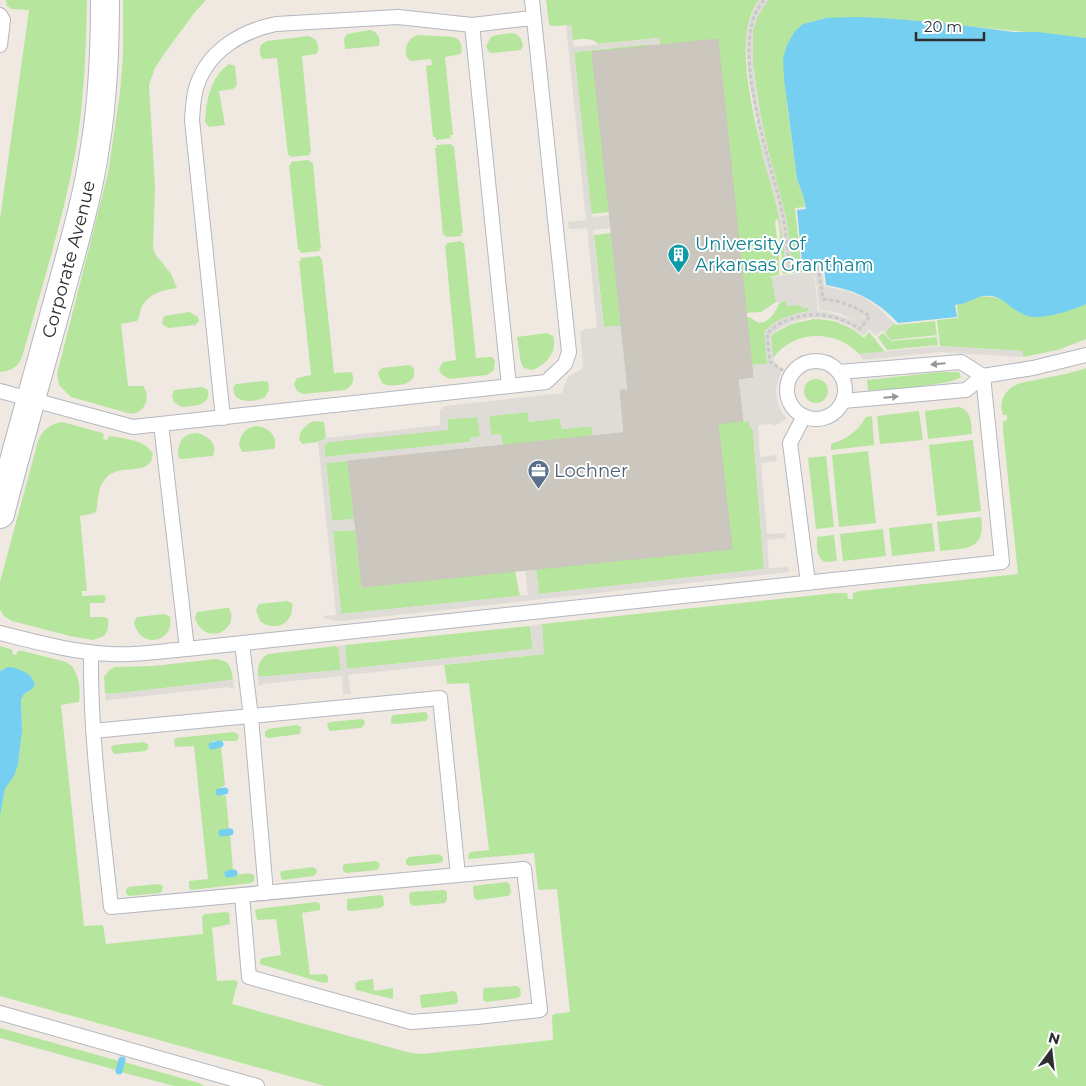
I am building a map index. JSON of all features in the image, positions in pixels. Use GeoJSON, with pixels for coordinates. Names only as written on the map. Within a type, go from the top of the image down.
{"type":"FeatureCollection","features":[{"type":"Feature","properties":{"kind":"street","name":"Corporate Avenue"},"geometry":{"type":"LineString","coordinates":[[0,514],[76,236],[92,164],[102,91],[105,0]]}},
{"type":"Feature","properties":{"kind":"lane"},"geometry":{"type":"LineString","coordinates":[[0,391],[133,427],[546,382],[565,364],[568,352],[532,18],[532,0]]}},
{"type":"Feature","properties":{"kind":"lane"},"geometry":{"type":"LineString","coordinates":[[0,15],[3,20],[0,45]]}},
{"type":"Feature","properties":{"kind":"lane"},"geometry":{"type":"LineString","coordinates":[[223,418],[192,120],[193,101],[197,85],[213,57],[225,46],[259,27],[276,24],[398,16],[472,25],[532,18]]}},
{"type":"Feature","properties":{"kind":"lane"},"geometry":{"type":"LineString","coordinates":[[472,25],[509,386]]}},
{"type":"Feature","properties":{"kind":"lane"},"geometry":{"type":"LineString","coordinates":[[843,402],[966,390],[982,376],[1032,368],[1086,355]]}},
{"type":"Feature","properties":{"kind":"lane"},"geometry":{"type":"LineString","coordinates":[[814,361],[824,362],[839,372],[844,380],[846,390],[840,408],[823,418],[814,419],[796,411],[790,403],[787,394],[791,376],[797,368],[805,363],[814,361]]}},
{"type":"Feature","properties":{"kind":"lane"},"geometry":{"type":"LineString","coordinates":[[839,372],[961,362],[982,376]]}},
{"type":"Feature","properties":{"kind":"lane"},"geometry":{"type":"LineString","coordinates":[[0,633],[52,646],[91,653],[122,654],[242,644],[1002,562],[982,376]]}},
{"type":"Feature","properties":{"kind":"lane"},"geometry":{"type":"LineString","coordinates":[[804,416],[790,443],[808,583]]}},
{"type":"Feature","properties":{"kind":"lane"},"geometry":{"type":"LineString","coordinates":[[161,424],[186,649]]}},
{"type":"Feature","properties":{"kind":"lane"},"geometry":{"type":"LineString","coordinates":[[242,644],[252,717],[266,893]]}},
{"type":"Feature","properties":{"kind":"lane"},"geometry":{"type":"LineString","coordinates":[[91,653],[90,689],[93,731],[111,907],[524,869],[540,1010],[411,1022],[249,977],[242,895]]}},
{"type":"Feature","properties":{"kind":"lane"},"geometry":{"type":"LineString","coordinates":[[93,731],[440,698],[458,875]]}},
{"type":"Feature","properties":{"kind":"lane"},"geometry":{"type":"LineString","coordinates":[[0,1013],[238,1083],[257,1086]]}},
{"type":"Feature","properties":{"kind":"path"},"geometry":{"type":"LineString","coordinates":[[764,0],[756,11],[750,29],[750,66],[766,157],[782,211],[790,269],[818,266],[823,299],[841,301],[855,306],[870,316],[860,329],[838,318],[820,314],[790,319],[770,331],[767,334],[770,362],[791,376]]}},
{"type":"Feature","properties":{"kind":"green space"},"geometry":{"type":"Polygon","coordinates":[[[6,0],[87,0],[81,117],[64,206],[22,357],[14,368],[0,372],[0,219],[29,10],[12,9],[7,6],[6,0]]]}},
{"type":"Feature","properties":{"kind":"green space"},"geometry":{"type":"Polygon","coordinates":[[[123,0],[206,0],[164,54],[155,68],[149,85],[155,187],[153,248],[156,255],[171,274],[177,288],[153,295],[142,306],[137,321],[121,324],[128,386],[143,386],[147,395],[146,403],[143,407],[136,413],[131,414],[71,397],[59,385],[57,374],[108,173],[120,93],[123,54],[123,0]]]}},
{"type":"Feature","properties":{"kind":"green space"},"geometry":{"type":"Polygon","coordinates":[[[546,0],[759,0],[750,19],[746,44],[751,101],[779,216],[787,272],[815,269],[818,288],[814,270],[783,274],[777,218],[775,222],[779,255],[779,275],[768,277],[772,277],[776,302],[761,312],[746,313],[718,39],[660,45],[659,38],[598,44],[590,39],[573,40],[571,25],[551,26],[549,24],[546,0]]]}},
{"type":"Feature","properties":{"kind":"green space"},"geometry":{"type":"Polygon","coordinates":[[[768,0],[1086,0],[1086,38],[883,18],[826,18],[803,24],[787,104],[797,179],[805,207],[795,208],[801,264],[792,265],[786,217],[761,119],[753,65],[753,31],[757,17],[768,0]]]}},
{"type":"Feature","properties":{"kind":"green space"},"geometry":{"type":"Polygon","coordinates":[[[370,30],[378,36],[379,46],[345,49],[344,39],[347,34],[370,30]]]}},
{"type":"Feature","properties":{"kind":"green space"},"geometry":{"type":"Polygon","coordinates":[[[513,33],[521,40],[523,46],[521,50],[489,52],[486,46],[491,37],[513,33]]]}},
{"type":"Feature","properties":{"kind":"green space"},"geometry":{"type":"Polygon","coordinates":[[[418,35],[453,37],[461,44],[461,54],[445,57],[453,135],[450,135],[451,138],[436,140],[436,137],[433,137],[426,66],[432,65],[431,59],[410,61],[406,56],[408,43],[418,35]]]}},
{"type":"Feature","properties":{"kind":"green space"},"geometry":{"type":"Polygon","coordinates":[[[309,36],[316,40],[319,49],[316,54],[302,56],[311,152],[309,153],[310,155],[290,157],[288,155],[277,58],[263,59],[260,49],[261,45],[267,41],[309,36]]]}},
{"type":"Feature","properties":{"kind":"green space"},"geometry":{"type":"Polygon","coordinates":[[[650,44],[609,212],[591,214],[574,52],[650,44]]]}},
{"type":"Feature","properties":{"kind":"green space"},"geometry":{"type":"Polygon","coordinates":[[[229,64],[235,66],[237,85],[233,89],[219,91],[225,125],[209,127],[205,122],[211,90],[218,75],[229,64]]]}},
{"type":"Feature","properties":{"kind":"green space"},"geometry":{"type":"Polygon","coordinates":[[[451,144],[454,146],[463,233],[461,233],[461,236],[446,237],[446,235],[443,235],[435,148],[437,148],[436,145],[451,144]]]}},
{"type":"Feature","properties":{"kind":"green space"},"geometry":{"type":"Polygon","coordinates":[[[308,160],[313,163],[321,249],[319,249],[320,251],[301,253],[298,250],[289,165],[291,165],[291,162],[308,160]]]}},
{"type":"Feature","properties":{"kind":"green space"},"geometry":{"type":"Polygon","coordinates":[[[611,233],[621,326],[604,327],[594,235],[611,233]]]}},
{"type":"Feature","properties":{"kind":"green space"},"geometry":{"type":"Polygon","coordinates":[[[462,241],[464,243],[476,358],[492,357],[495,360],[494,370],[487,375],[449,379],[441,374],[439,368],[443,362],[456,360],[445,245],[462,241]]]}},
{"type":"Feature","properties":{"kind":"green space"},"geometry":{"type":"Polygon","coordinates":[[[320,256],[322,259],[334,373],[351,372],[353,380],[351,385],[345,390],[303,394],[297,391],[294,384],[297,378],[311,375],[299,261],[301,261],[301,258],[320,256]]]}},
{"type":"Feature","properties":{"kind":"green space"},"geometry":{"type":"Polygon","coordinates":[[[977,296],[993,297],[1056,314],[1086,304],[1086,339],[1058,350],[1023,357],[1023,351],[940,346],[937,320],[958,318],[957,305],[977,296]]]}},
{"type":"Feature","properties":{"kind":"green space"},"geometry":{"type":"Polygon","coordinates":[[[786,301],[808,308],[809,311],[799,313],[771,325],[767,364],[751,365],[747,317],[757,322],[765,322],[772,316],[780,302],[786,301]]]}},
{"type":"Feature","properties":{"kind":"green space"},"geometry":{"type":"Polygon","coordinates":[[[189,312],[198,317],[199,321],[195,325],[168,328],[162,324],[165,316],[189,312]]]}},
{"type":"Feature","properties":{"kind":"green space"},"geometry":{"type":"Polygon","coordinates":[[[814,319],[828,320],[841,324],[864,338],[869,332],[885,352],[859,354],[838,340],[815,336],[792,342],[773,358],[771,336],[773,334],[791,324],[814,319]]]}},
{"type":"Feature","properties":{"kind":"green space"},"geometry":{"type":"Polygon","coordinates":[[[935,321],[937,335],[891,340],[885,333],[894,323],[896,325],[935,321]]]}},
{"type":"Feature","properties":{"kind":"green space"},"geometry":{"type":"Polygon","coordinates":[[[547,333],[553,336],[553,352],[547,361],[533,370],[524,368],[521,363],[517,337],[547,333]]]}},
{"type":"Feature","properties":{"kind":"green space"},"geometry":{"type":"Polygon","coordinates":[[[883,333],[891,341],[937,337],[938,345],[887,350],[878,337],[883,333]]]}},
{"type":"Feature","properties":{"kind":"green space"},"geometry":{"type":"Polygon","coordinates":[[[410,365],[414,369],[414,374],[410,381],[396,385],[382,383],[378,373],[382,368],[410,365]]]}},
{"type":"Feature","properties":{"kind":"green space"},"geometry":{"type":"Polygon","coordinates":[[[1086,368],[1086,1086],[325,1086],[0,996],[0,816],[5,789],[14,776],[18,765],[22,731],[21,700],[24,694],[32,689],[35,684],[30,676],[22,672],[3,669],[0,671],[0,646],[13,650],[12,654],[16,655],[18,651],[23,651],[66,662],[74,669],[78,679],[79,702],[61,705],[84,926],[103,925],[106,944],[203,934],[202,916],[226,912],[229,913],[230,924],[212,928],[217,981],[235,980],[238,982],[232,1004],[411,1053],[422,1054],[553,1040],[552,1016],[554,1014],[570,1012],[557,889],[538,889],[534,853],[469,859],[470,852],[489,850],[469,683],[447,684],[444,665],[543,654],[542,624],[836,593],[847,593],[848,599],[853,599],[853,593],[859,591],[1018,574],[1003,430],[1003,421],[1007,420],[1007,415],[1003,415],[1001,407],[1003,399],[1010,389],[1019,384],[1086,368]]]}},
{"type":"Feature","properties":{"kind":"green space"},"geometry":{"type":"Polygon","coordinates":[[[941,372],[959,372],[961,377],[931,385],[868,391],[867,380],[941,372]]]}},
{"type":"Feature","properties":{"kind":"green space"},"geometry":{"type":"Polygon","coordinates":[[[816,379],[825,382],[828,391],[825,400],[816,403],[807,400],[804,391],[807,382],[816,379]]]}},
{"type":"Feature","properties":{"kind":"green space"},"geometry":{"type":"Polygon","coordinates":[[[268,382],[269,390],[265,397],[249,401],[241,400],[235,396],[233,388],[236,384],[268,382]]]}},
{"type":"Feature","properties":{"kind":"green space"},"geometry":{"type":"Polygon","coordinates":[[[202,387],[208,390],[207,400],[204,403],[196,406],[181,407],[174,402],[172,395],[174,390],[202,387]]]}},
{"type":"Feature","properties":{"kind":"green space"},"geometry":{"type":"Polygon","coordinates":[[[959,407],[969,414],[972,434],[928,439],[925,411],[959,407]]]}},
{"type":"Feature","properties":{"kind":"green space"},"geometry":{"type":"Polygon","coordinates":[[[919,411],[923,440],[880,444],[877,416],[919,411]]]}},
{"type":"Feature","properties":{"kind":"green space"},"geometry":{"type":"Polygon","coordinates":[[[528,412],[529,422],[560,418],[562,429],[592,426],[593,436],[503,445],[491,435],[489,416],[528,412]]]}},
{"type":"Feature","properties":{"kind":"green space"},"geometry":{"type":"Polygon","coordinates":[[[872,416],[874,445],[831,450],[831,444],[847,437],[856,430],[866,417],[872,416]]]}},
{"type":"Feature","properties":{"kind":"green space"},"geometry":{"type":"Polygon","coordinates":[[[478,417],[480,436],[470,442],[325,457],[324,446],[329,442],[448,429],[447,419],[478,417]]]}},
{"type":"Feature","properties":{"kind":"green space"},"geometry":{"type":"Polygon","coordinates":[[[314,421],[324,422],[326,438],[318,442],[302,444],[299,439],[302,430],[314,421]]]}},
{"type":"Feature","properties":{"kind":"green space"},"geometry":{"type":"Polygon","coordinates":[[[749,421],[753,430],[764,569],[539,594],[536,569],[731,549],[718,423],[749,421]]]}},
{"type":"Feature","properties":{"kind":"green space"},"geometry":{"type":"Polygon","coordinates":[[[62,422],[104,434],[103,439],[107,440],[109,436],[134,440],[150,449],[153,454],[151,462],[145,466],[118,471],[105,479],[98,494],[96,512],[80,516],[87,591],[82,591],[82,596],[104,595],[106,598],[104,603],[90,603],[90,617],[105,617],[108,619],[108,626],[104,636],[93,640],[12,621],[4,616],[0,610],[0,582],[38,441],[47,428],[62,422]]]}},
{"type":"Feature","properties":{"kind":"green space"},"geometry":{"type":"Polygon","coordinates":[[[256,426],[265,428],[274,436],[274,449],[242,452],[239,444],[242,434],[249,428],[256,426]]]}},
{"type":"Feature","properties":{"kind":"green space"},"geometry":{"type":"Polygon","coordinates":[[[195,433],[204,435],[213,443],[213,456],[181,459],[178,457],[181,440],[195,433]]]}},
{"type":"Feature","properties":{"kind":"green space"},"geometry":{"type":"Polygon","coordinates":[[[973,440],[981,511],[937,516],[929,445],[973,440]]]}},
{"type":"Feature","properties":{"kind":"green space"},"geometry":{"type":"Polygon","coordinates":[[[868,451],[876,523],[839,527],[832,455],[868,451]]]}},
{"type":"Feature","properties":{"kind":"green space"},"geometry":{"type":"Polygon","coordinates":[[[826,456],[834,527],[816,529],[808,458],[826,456]]]}},
{"type":"Feature","properties":{"kind":"green space"},"geometry":{"type":"Polygon","coordinates":[[[348,461],[354,519],[332,521],[326,463],[348,461]]]}},
{"type":"Feature","properties":{"kind":"green space"},"geometry":{"type":"Polygon","coordinates":[[[981,517],[982,528],[977,542],[966,548],[940,551],[937,522],[981,517]]]}},
{"type":"Feature","properties":{"kind":"green space"},"geometry":{"type":"Polygon","coordinates":[[[932,523],[935,551],[892,556],[889,528],[932,523]]]}},
{"type":"Feature","properties":{"kind":"green space"},"geometry":{"type":"Polygon","coordinates":[[[883,529],[886,556],[843,561],[840,534],[883,529]]]}},
{"type":"Feature","properties":{"kind":"green space"},"geometry":{"type":"Polygon","coordinates":[[[355,530],[362,587],[515,571],[520,596],[341,614],[333,531],[355,530]]]}},
{"type":"Feature","properties":{"kind":"green space"},"geometry":{"type":"Polygon","coordinates":[[[834,535],[837,561],[824,562],[818,554],[817,537],[834,535]]]}},
{"type":"Feature","properties":{"kind":"green space"},"geometry":{"type":"Polygon","coordinates":[[[287,601],[292,603],[292,610],[287,621],[283,624],[272,626],[260,621],[256,610],[259,604],[287,601]]]}},
{"type":"Feature","properties":{"kind":"green space"},"geometry":{"type":"Polygon","coordinates":[[[229,608],[230,623],[220,633],[206,632],[200,627],[195,618],[197,612],[229,608]]]}},
{"type":"Feature","properties":{"kind":"green space"},"geometry":{"type":"Polygon","coordinates":[[[165,614],[170,617],[170,626],[162,637],[156,640],[149,640],[137,631],[134,622],[137,617],[165,614]]]}},
{"type":"Feature","properties":{"kind":"green space"},"geometry":{"type":"Polygon","coordinates":[[[530,626],[533,649],[347,669],[345,645],[530,626]]]}},
{"type":"Feature","properties":{"kind":"green space"},"geometry":{"type":"Polygon","coordinates":[[[336,646],[339,650],[341,670],[258,677],[259,664],[268,654],[336,646]]]}},
{"type":"Feature","properties":{"kind":"green space"},"geometry":{"type":"Polygon","coordinates":[[[216,659],[227,662],[231,669],[233,680],[111,694],[105,693],[104,677],[109,670],[115,667],[153,666],[216,659]]]}},
{"type":"Feature","properties":{"kind":"green space"},"geometry":{"type":"Polygon","coordinates":[[[425,712],[428,718],[426,721],[391,723],[393,715],[425,712]]]}},
{"type":"Feature","properties":{"kind":"green space"},"geometry":{"type":"Polygon","coordinates":[[[364,720],[365,724],[361,728],[330,731],[327,724],[330,722],[364,720]]]}},
{"type":"Feature","properties":{"kind":"green space"},"geometry":{"type":"Polygon","coordinates":[[[297,725],[301,727],[300,734],[268,738],[265,736],[265,732],[268,729],[297,725]]]}},
{"type":"Feature","properties":{"kind":"green space"},"geometry":{"type":"Polygon","coordinates":[[[234,732],[239,735],[237,741],[213,741],[210,744],[214,747],[221,747],[225,785],[220,788],[220,795],[226,796],[229,829],[222,833],[230,835],[233,870],[228,874],[251,874],[254,875],[254,881],[251,883],[191,890],[189,888],[189,881],[208,879],[194,746],[175,747],[174,740],[176,738],[234,732]]]}},
{"type":"Feature","properties":{"kind":"green space"},"geometry":{"type":"Polygon","coordinates":[[[143,742],[148,744],[148,749],[145,751],[114,754],[111,747],[114,745],[143,742]]]}},
{"type":"Feature","properties":{"kind":"green space"},"geometry":{"type":"Polygon","coordinates":[[[439,854],[443,857],[443,861],[440,863],[409,866],[406,864],[406,860],[409,857],[439,854]]]}},
{"type":"Feature","properties":{"kind":"green space"},"geometry":{"type":"Polygon","coordinates":[[[376,861],[380,866],[377,870],[346,873],[343,871],[345,864],[376,861]]]}},
{"type":"Feature","properties":{"kind":"green space"},"geometry":{"type":"Polygon","coordinates":[[[313,867],[317,870],[313,876],[282,880],[280,873],[282,871],[313,867]]]}},
{"type":"Feature","properties":{"kind":"green space"},"geometry":{"type":"Polygon","coordinates":[[[507,882],[510,885],[511,893],[508,896],[477,900],[474,898],[473,886],[507,882]]]}},
{"type":"Feature","properties":{"kind":"green space"},"geometry":{"type":"Polygon","coordinates":[[[158,884],[163,886],[160,893],[129,896],[126,894],[128,887],[158,884]]]}},
{"type":"Feature","properties":{"kind":"green space"},"geometry":{"type":"Polygon","coordinates":[[[444,890],[447,892],[445,903],[413,906],[410,904],[409,894],[411,892],[444,890]]]}},
{"type":"Feature","properties":{"kind":"green space"},"geometry":{"type":"Polygon","coordinates":[[[383,896],[384,905],[381,908],[347,910],[347,899],[383,896]]]}},
{"type":"Feature","properties":{"kind":"green space"},"geometry":{"type":"Polygon","coordinates":[[[316,902],[320,904],[320,910],[302,913],[310,975],[326,974],[328,982],[323,983],[260,964],[262,958],[281,955],[276,919],[257,920],[255,911],[257,909],[316,902]]]}},
{"type":"Feature","properties":{"kind":"green space"},"geometry":{"type":"Polygon","coordinates":[[[373,979],[374,991],[393,988],[393,999],[356,990],[355,984],[358,981],[373,979]]]}},
{"type":"Feature","properties":{"kind":"green space"},"geometry":{"type":"Polygon","coordinates":[[[517,986],[520,988],[521,995],[518,998],[486,1002],[483,1000],[484,988],[517,986]]]}},
{"type":"Feature","properties":{"kind":"green space"},"geometry":{"type":"Polygon","coordinates":[[[454,991],[457,994],[458,1002],[456,1004],[422,1008],[421,1006],[420,995],[454,991]]]}},
{"type":"Feature","properties":{"kind":"green space"},"geometry":{"type":"Polygon","coordinates":[[[0,1028],[119,1061],[116,1070],[0,1038],[0,1028]]]}},
{"type":"Feature","properties":{"kind":"green space"},"geometry":{"type":"Polygon","coordinates":[[[124,1062],[204,1086],[174,1086],[121,1072],[124,1062]]]}},
{"type":"Feature","properties":{"kind":"shaded area"},"geometry":{"type":"Polygon","coordinates":[[[759,0],[768,0],[757,17],[753,31],[753,65],[758,103],[786,217],[792,265],[821,262],[824,286],[847,291],[864,298],[879,308],[894,323],[885,333],[883,330],[876,336],[869,329],[864,336],[850,326],[836,320],[809,318],[792,322],[771,335],[773,358],[781,371],[776,389],[777,401],[787,419],[773,426],[771,424],[758,425],[760,457],[776,455],[777,461],[761,463],[767,534],[785,533],[785,538],[767,540],[769,568],[788,567],[789,572],[343,621],[323,618],[323,616],[336,615],[318,442],[326,438],[440,425],[440,410],[445,406],[562,393],[569,376],[583,368],[580,332],[585,329],[597,328],[587,228],[569,229],[568,222],[586,220],[566,25],[571,25],[574,47],[659,38],[660,45],[650,46],[649,44],[574,52],[592,217],[610,215],[611,228],[593,230],[604,327],[621,326],[628,390],[620,390],[624,433],[593,436],[591,426],[562,429],[560,418],[529,422],[528,412],[489,416],[491,435],[501,434],[503,445],[326,463],[332,521],[354,519],[355,530],[333,531],[341,614],[528,595],[525,570],[536,569],[539,594],[764,569],[753,430],[749,425],[749,421],[743,421],[738,379],[751,365],[767,364],[764,331],[777,321],[809,311],[808,308],[802,308],[801,305],[787,306],[786,301],[776,302],[772,277],[814,271],[818,311],[857,321],[838,313],[819,310],[815,269],[787,272],[778,209],[763,158],[748,72],[746,39],[747,28],[759,0]],[[477,417],[447,419],[448,430],[329,442],[324,446],[325,457],[470,442],[470,438],[480,436],[477,417]]]}},
{"type":"Feature","properties":{"kind":"shaded area"},"geometry":{"type":"Polygon","coordinates":[[[940,346],[1023,351],[1023,357],[940,352],[863,360],[859,354],[940,346]]]}},
{"type":"Feature","properties":{"kind":"shaded area"},"geometry":{"type":"Polygon","coordinates":[[[542,624],[544,654],[348,675],[351,694],[343,695],[342,676],[263,684],[259,686],[258,677],[341,670],[339,650],[336,646],[345,645],[347,669],[533,649],[530,626],[542,624]]]}},
{"type":"Feature","properties":{"kind":"shaded area"},"geometry":{"type":"Polygon","coordinates":[[[233,680],[234,689],[228,687],[109,700],[106,702],[105,693],[111,694],[233,680]]]}},
{"type":"Feature","properties":{"kind":"water"},"geometry":{"type":"Polygon","coordinates":[[[854,17],[944,23],[1014,32],[1038,32],[1086,38],[1086,304],[1053,315],[1031,317],[1020,313],[999,299],[986,296],[955,305],[957,317],[898,323],[883,308],[857,293],[826,285],[823,260],[802,262],[797,210],[806,209],[797,179],[783,59],[787,45],[795,31],[803,24],[826,18],[854,17]]]}},
{"type":"Feature","properties":{"kind":"water"},"geometry":{"type":"Polygon","coordinates":[[[8,667],[24,672],[31,677],[35,684],[32,689],[24,694],[21,700],[22,731],[18,765],[14,776],[5,789],[0,816],[0,671],[8,667]]]}},
{"type":"Feature","properties":{"kind":"building","name":"University of Arkansas Grantham"},"geometry":{"type":"Polygon","coordinates":[[[718,39],[753,377],[738,379],[743,421],[624,433],[620,390],[628,390],[592,52],[718,39]]]}},
{"type":"Feature","properties":{"kind":"building","name":"Lochner"},"geometry":{"type":"Polygon","coordinates":[[[718,423],[732,549],[362,587],[348,461],[718,423]]]}},
{"type":"Feature","properties":{"kind":"waterway"},"geometry":{"type":"LineString","coordinates":[[212,746],[220,744]]}},
{"type":"Feature","properties":{"kind":"waterway"},"geometry":{"type":"LineString","coordinates":[[219,792],[225,791]]}},
{"type":"Feature","properties":{"kind":"waterway"},"geometry":{"type":"LineString","coordinates":[[222,833],[230,832]]}},
{"type":"Feature","properties":{"kind":"waterway"},"geometry":{"type":"LineString","coordinates":[[228,874],[234,873]]}},
{"type":"Feature","properties":{"kind":"waterway"},"geometry":{"type":"LineString","coordinates":[[119,1071],[122,1060]]}},
{"type":"Feature","properties":{"kind":"place","name":"University of Arkansas Grantham"},"geometry":{"type":"Point","coordinates":[679,273]}},
{"type":"Feature","properties":{"kind":"place","name":"Lochner"},"geometry":{"type":"Point","coordinates":[538,490]}}]}
